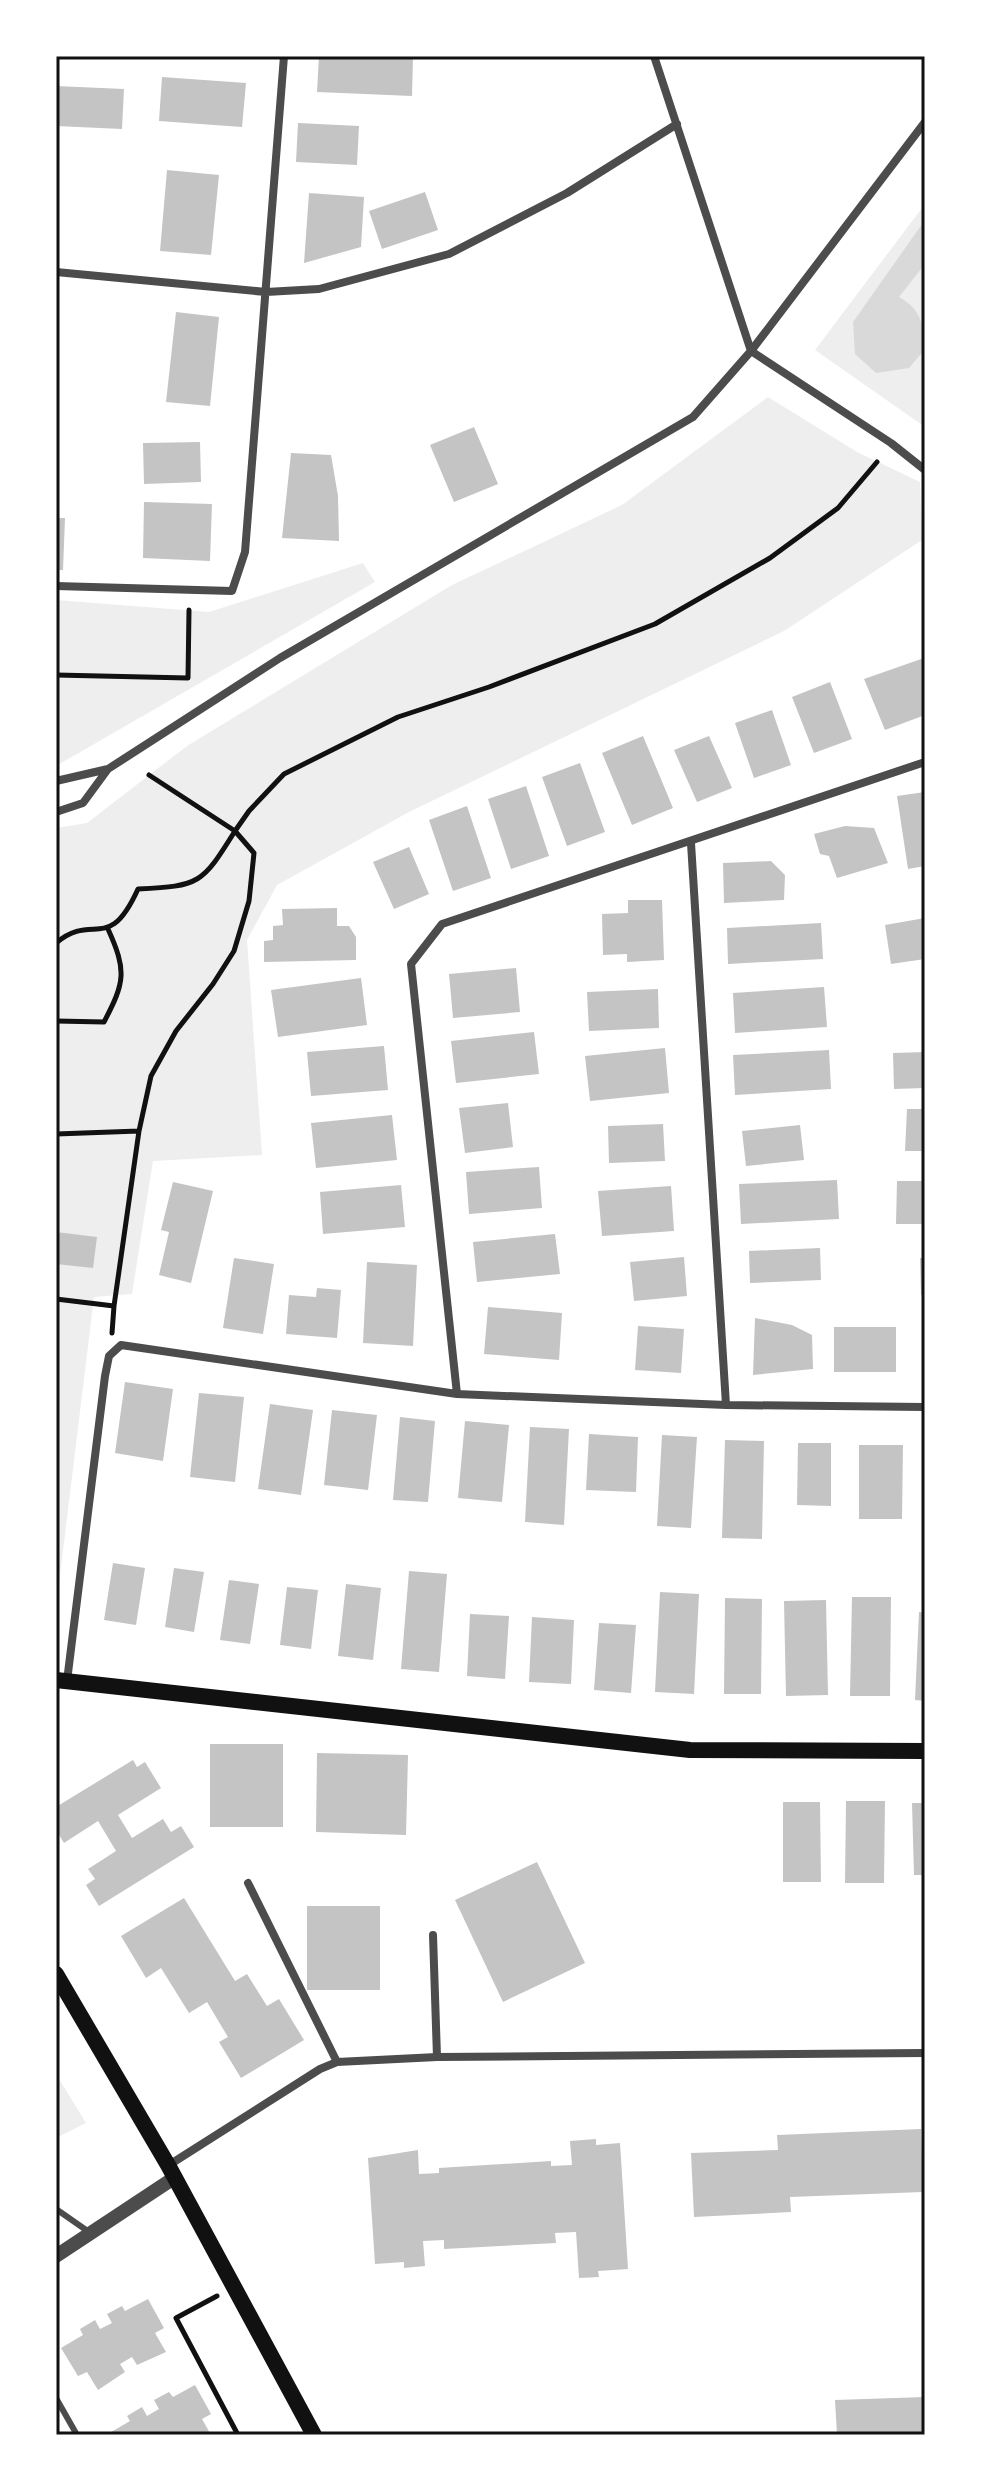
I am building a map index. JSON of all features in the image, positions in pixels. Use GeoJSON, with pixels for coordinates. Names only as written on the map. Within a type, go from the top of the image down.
{"type":"FeatureCollection","features":[{"type":"Feature","properties":{"kind":"main road"},"geometry":{"type":"LineString","coordinates":[[62,1681],[690,1750],[925,1751]]}},
{"type":"Feature","properties":{"kind":"main road"},"geometry":{"type":"LineString","coordinates":[[56,1974],[171,2172],[314,2435]]}},
{"type":"Feature","properties":{"kind":"street"},"geometry":{"type":"LineString","coordinates":[[56,586],[232,591],[245,552],[284,56]]}},
{"type":"Feature","properties":{"kind":"street"},"geometry":{"type":"LineString","coordinates":[[654,56],[751,351],[891,443],[925,470]]}},
{"type":"Feature","properties":{"kind":"street"},"geometry":{"type":"LineString","coordinates":[[56,781],[108,769],[280,658],[693,417],[751,351],[925,122]]}},
{"type":"Feature","properties":{"kind":"street"},"geometry":{"type":"LineString","coordinates":[[56,272],[266,292],[319,289],[449,254],[567,193],[677,124]]}},
{"type":"Feature","properties":{"kind":"street"},"geometry":{"type":"LineString","coordinates":[[457,1394],[411,964],[442,924],[925,762]]}},
{"type":"Feature","properties":{"kind":"street"},"geometry":{"type":"LineString","coordinates":[[56,812],[83,803],[108,769]]}},
{"type":"Feature","properties":{"kind":"street"},"geometry":{"type":"LineString","coordinates":[[691,843],[726,1405]]}},
{"type":"Feature","properties":{"kind":"street"},"geometry":{"type":"LineString","coordinates":[[62,1681],[105,1376],[109,1356],[121,1345],[457,1394],[726,1405],[925,1407]]}},
{"type":"Feature","properties":{"kind":"street"},"geometry":{"type":"LineString","coordinates":[[248,1883],[337,2062]]}},
{"type":"Feature","properties":{"kind":"street"},"geometry":{"type":"LineString","coordinates":[[433,1935],[437,2057]]}},
{"type":"Feature","properties":{"kind":"street"},"geometry":{"type":"LineString","coordinates":[[56,2256],[93,2235],[171,2172],[320,2069],[337,2062],[437,2057],[925,2053]]}},
{"type":"Feature","properties":{"kind":"lane"},"geometry":{"type":"LineString","coordinates":[[56,2209],[93,2235]]}},
{"type":"Feature","properties":{"kind":"lane"},"geometry":{"type":"LineString","coordinates":[[56,2398],[77,2435]]}},
{"type":"Feature","properties":{"kind":"path"},"geometry":{"type":"LineString","coordinates":[[56,943],[70,931],[108,929],[126,916],[138,889],[189,886],[211,870],[235,831],[284,774],[398,717],[489,687],[655,624],[770,558],[838,508],[877,462]]}},
{"type":"Feature","properties":{"kind":"path"},"geometry":{"type":"LineString","coordinates":[[56,675],[188,678],[189,610]]}},
{"type":"Feature","properties":{"kind":"path"},"geometry":{"type":"LineString","coordinates":[[56,1299],[114,1306],[139,1131],[151,1076],[176,1031],[234,951],[249,901],[254,853],[235,831],[149,775]]}},
{"type":"Feature","properties":{"kind":"path"},"geometry":{"type":"LineString","coordinates":[[56,1021],[104,1022],[122,989],[123,962],[108,929]]}},
{"type":"Feature","properties":{"kind":"path"},"geometry":{"type":"LineString","coordinates":[[56,1134],[139,1131]]}},
{"type":"Feature","properties":{"kind":"path"},"geometry":{"type":"LineString","coordinates":[[234,2287],[176,2318],[238,2435]]}},
{"type":"Feature","properties":{"kind":"shaded area"},"geometry":{"type":"Polygon","coordinates":[[[925,204],[925,427],[815,350],[925,204]]]}},
{"type":"Feature","properties":{"kind":"shaded area"},"geometry":{"type":"Polygon","coordinates":[[[925,220],[925,264],[899,297],[920,318],[925,349],[909,368],[876,373],[855,354],[853,322],[925,220]]]}},
{"type":"Feature","properties":{"kind":"shaded area"},"geometry":{"type":"Polygon","coordinates":[[[768,397],[857,452],[920,482],[922,540],[784,631],[409,812],[277,885],[247,940],[262,1155],[153,1161],[132,1294],[94,1297],[56,1608],[56,828],[87,823],[187,746],[452,585],[622,505],[768,397]]]}},
{"type":"Feature","properties":{"kind":"shaded area"},"geometry":{"type":"Polygon","coordinates":[[[363,563],[375,582],[56,766],[56,600],[209,612],[363,563]]]}},
{"type":"Feature","properties":{"kind":"shaded area"},"geometry":{"type":"Polygon","coordinates":[[[56,2074],[86,2123],[56,2138],[56,2074]]]}},
{"type":"Feature","properties":{"kind":"building"},"geometry":{"type":"Polygon","coordinates":[[[319,56],[413,56],[412,96],[317,92],[319,56]]]}},
{"type":"Feature","properties":{"kind":"building"},"geometry":{"type":"Polygon","coordinates":[[[162,77],[246,83],[242,127],[159,121],[162,77]]]}},
{"type":"Feature","properties":{"kind":"building"},"geometry":{"type":"Polygon","coordinates":[[[56,86],[124,89],[122,129],[56,126],[56,86]]]}},
{"type":"Feature","properties":{"kind":"building"},"geometry":{"type":"Polygon","coordinates":[[[298,123],[359,126],[357,165],[296,162],[298,123]]]}},
{"type":"Feature","properties":{"kind":"building"},"geometry":{"type":"Polygon","coordinates":[[[167,170],[219,175],[211,255],[160,251],[167,170]]]}},
{"type":"Feature","properties":{"kind":"building"},"geometry":{"type":"Polygon","coordinates":[[[425,192],[438,230],[382,249],[369,211],[425,192]]]}},
{"type":"Feature","properties":{"kind":"building"},"geometry":{"type":"Polygon","coordinates":[[[309,193],[364,197],[361,247],[304,263],[309,193]]]}},
{"type":"Feature","properties":{"kind":"building"},"geometry":{"type":"Polygon","coordinates":[[[176,312],[219,317],[210,406],[166,402],[176,312]]]}},
{"type":"Feature","properties":{"kind":"building"},"geometry":{"type":"Polygon","coordinates":[[[474,427],[498,484],[454,502],[430,445],[474,427]]]}},
{"type":"Feature","properties":{"kind":"building"},"geometry":{"type":"Polygon","coordinates":[[[200,442],[201,482],[144,484],[143,443],[200,442]]]}},
{"type":"Feature","properties":{"kind":"building"},"geometry":{"type":"Polygon","coordinates":[[[291,453],[331,455],[338,496],[339,541],[282,538],[291,453]]]}},
{"type":"Feature","properties":{"kind":"building"},"geometry":{"type":"Polygon","coordinates":[[[144,502],[212,504],[210,561],[143,558],[144,502]]]}},
{"type":"Feature","properties":{"kind":"building"},"geometry":{"type":"Polygon","coordinates":[[[56,518],[65,518],[63,570],[56,570],[56,518]]]}},
{"type":"Feature","properties":{"kind":"building"},"geometry":{"type":"Polygon","coordinates":[[[924,658],[925,715],[885,730],[864,679],[924,658]]]}},
{"type":"Feature","properties":{"kind":"building"},"geometry":{"type":"Polygon","coordinates":[[[830,682],[852,739],[814,753],[792,697],[830,682]]]}},
{"type":"Feature","properties":{"kind":"building"},"geometry":{"type":"Polygon","coordinates":[[[772,710],[791,765],[754,778],[735,723],[772,710]]]}},
{"type":"Feature","properties":{"kind":"building"},"geometry":{"type":"Polygon","coordinates":[[[643,736],[673,808],[632,825],[602,753],[643,736]]]}},
{"type":"Feature","properties":{"kind":"building"},"geometry":{"type":"Polygon","coordinates":[[[709,736],[732,788],[697,802],[674,750],[709,736]]]}},
{"type":"Feature","properties":{"kind":"building"},"geometry":{"type":"Polygon","coordinates":[[[580,763],[605,832],[567,846],[542,777],[580,763]]]}},
{"type":"Feature","properties":{"kind":"building"},"geometry":{"type":"Polygon","coordinates":[[[526,786],[549,856],[511,869],[488,799],[526,786]]]}},
{"type":"Feature","properties":{"kind":"building"},"geometry":{"type":"Polygon","coordinates":[[[925,792],[925,866],[908,869],[897,796],[925,792]]]}},
{"type":"Feature","properties":{"kind":"building"},"geometry":{"type":"Polygon","coordinates":[[[467,806],[491,878],[453,891],[429,820],[467,806]]]}},
{"type":"Feature","properties":{"kind":"building"},"geometry":{"type":"Polygon","coordinates":[[[845,826],[874,828],[888,863],[837,878],[829,856],[820,854],[814,834],[845,826]]]}},
{"type":"Feature","properties":{"kind":"building"},"geometry":{"type":"Polygon","coordinates":[[[409,847],[429,894],[394,909],[373,862],[409,847]]]}},
{"type":"Feature","properties":{"kind":"building"},"geometry":{"type":"Polygon","coordinates":[[[771,861],[785,875],[784,900],[724,903],[723,863],[771,861]]]}},
{"type":"Feature","properties":{"kind":"building"},"geometry":{"type":"Polygon","coordinates":[[[628,900],[662,900],[664,960],[627,962],[627,954],[603,955],[602,914],[628,913],[628,900]]]}},
{"type":"Feature","properties":{"kind":"building"},"geometry":{"type":"Polygon","coordinates":[[[337,908],[337,926],[349,926],[356,937],[356,960],[264,962],[264,941],[273,940],[273,926],[283,925],[282,909],[337,908]]]}},
{"type":"Feature","properties":{"kind":"building"},"geometry":{"type":"Polygon","coordinates":[[[925,918],[925,959],[891,964],[885,925],[925,918]]]}},
{"type":"Feature","properties":{"kind":"building"},"geometry":{"type":"Polygon","coordinates":[[[821,923],[823,959],[728,964],[727,928],[821,923]]]}},
{"type":"Feature","properties":{"kind":"building"},"geometry":{"type":"Polygon","coordinates":[[[516,968],[520,1012],[453,1018],[449,974],[516,968]]]}},
{"type":"Feature","properties":{"kind":"building"},"geometry":{"type":"Polygon","coordinates":[[[361,978],[367,1025],[278,1037],[271,990],[361,978]]]}},
{"type":"Feature","properties":{"kind":"building"},"geometry":{"type":"Polygon","coordinates":[[[824,987],[827,1027],[735,1033],[733,993],[824,987]]]}},
{"type":"Feature","properties":{"kind":"building"},"geometry":{"type":"Polygon","coordinates":[[[658,989],[659,1028],[589,1031],[587,992],[658,989]]]}},
{"type":"Feature","properties":{"kind":"building"},"geometry":{"type":"Polygon","coordinates":[[[534,1032],[539,1074],[456,1083],[451,1041],[534,1032]]]}},
{"type":"Feature","properties":{"kind":"building"},"geometry":{"type":"Polygon","coordinates":[[[384,1046],[388,1090],[311,1096],[307,1052],[384,1046]]]}},
{"type":"Feature","properties":{"kind":"building"},"geometry":{"type":"Polygon","coordinates":[[[665,1048],[669,1093],[590,1101],[585,1056],[665,1048]]]}},
{"type":"Feature","properties":{"kind":"building"},"geometry":{"type":"Polygon","coordinates":[[[829,1050],[831,1089],[735,1095],[733,1055],[829,1050]]]}},
{"type":"Feature","properties":{"kind":"building"},"geometry":{"type":"Polygon","coordinates":[[[925,1052],[925,1088],[894,1089],[893,1053],[925,1052]]]}},
{"type":"Feature","properties":{"kind":"building"},"geometry":{"type":"Polygon","coordinates":[[[508,1103],[513,1147],[465,1153],[459,1108],[508,1103]]]}},
{"type":"Feature","properties":{"kind":"building"},"geometry":{"type":"Polygon","coordinates":[[[907,1109],[925,1109],[925,1151],[905,1151],[907,1109]]]}},
{"type":"Feature","properties":{"kind":"building"},"geometry":{"type":"Polygon","coordinates":[[[392,1115],[397,1160],[316,1168],[311,1123],[392,1115]]]}},
{"type":"Feature","properties":{"kind":"building"},"geometry":{"type":"Polygon","coordinates":[[[663,1124],[665,1161],[609,1163],[608,1126],[663,1124]]]}},
{"type":"Feature","properties":{"kind":"building"},"geometry":{"type":"Polygon","coordinates":[[[800,1125],[804,1160],[746,1166],[742,1131],[800,1125]]]}},
{"type":"Feature","properties":{"kind":"building"},"geometry":{"type":"Polygon","coordinates":[[[539,1167],[542,1208],[469,1214],[466,1172],[539,1167]]]}},
{"type":"Feature","properties":{"kind":"building"},"geometry":{"type":"Polygon","coordinates":[[[837,1180],[839,1219],[741,1224],[739,1184],[837,1180]]]}},
{"type":"Feature","properties":{"kind":"building"},"geometry":{"type":"Polygon","coordinates":[[[897,1181],[925,1181],[925,1224],[896,1224],[897,1181]]]}},
{"type":"Feature","properties":{"kind":"building"},"geometry":{"type":"Polygon","coordinates":[[[173,1182],[213,1191],[191,1283],[159,1275],[169,1232],[161,1230],[173,1182]]]}},
{"type":"Feature","properties":{"kind":"building"},"geometry":{"type":"Polygon","coordinates":[[[401,1185],[405,1227],[323,1234],[320,1192],[401,1185]]]}},
{"type":"Feature","properties":{"kind":"building"},"geometry":{"type":"Polygon","coordinates":[[[671,1186],[674,1231],[602,1236],[598,1191],[671,1186]]]}},
{"type":"Feature","properties":{"kind":"building"},"geometry":{"type":"Polygon","coordinates":[[[56,1232],[97,1237],[93,1268],[56,1264],[56,1232]]]}},
{"type":"Feature","properties":{"kind":"building"},"geometry":{"type":"Polygon","coordinates":[[[555,1234],[560,1274],[477,1282],[473,1242],[555,1234]]]}},
{"type":"Feature","properties":{"kind":"building"},"geometry":{"type":"Polygon","coordinates":[[[820,1248],[821,1280],[750,1283],[749,1251],[820,1248]]]}},
{"type":"Feature","properties":{"kind":"building"},"geometry":{"type":"Polygon","coordinates":[[[684,1257],[687,1296],[634,1301],[630,1262],[684,1257]]]}},
{"type":"Feature","properties":{"kind":"building"},"geometry":{"type":"Polygon","coordinates":[[[234,1258],[274,1264],[263,1334],[223,1328],[234,1258]]]}},
{"type":"Feature","properties":{"kind":"building"},"geometry":{"type":"Polygon","coordinates":[[[920,1258],[925,1258],[925,1295],[921,1295],[920,1258]]]}},
{"type":"Feature","properties":{"kind":"building"},"geometry":{"type":"Polygon","coordinates":[[[367,1262],[417,1265],[413,1346],[363,1343],[367,1262]]]}},
{"type":"Feature","properties":{"kind":"building"},"geometry":{"type":"Polygon","coordinates":[[[317,1288],[341,1290],[337,1338],[286,1334],[289,1295],[316,1297],[317,1288]]]}},
{"type":"Feature","properties":{"kind":"building"},"geometry":{"type":"Polygon","coordinates":[[[488,1307],[562,1313],[559,1360],[484,1354],[488,1307]]]}},
{"type":"Feature","properties":{"kind":"building"},"geometry":{"type":"Polygon","coordinates":[[[755,1318],[792,1325],[812,1335],[813,1369],[753,1375],[755,1318]]]}},
{"type":"Feature","properties":{"kind":"building"},"geometry":{"type":"Polygon","coordinates":[[[638,1326],[684,1329],[681,1373],[635,1370],[638,1326]]]}},
{"type":"Feature","properties":{"kind":"building"},"geometry":{"type":"Polygon","coordinates":[[[834,1327],[896,1327],[896,1372],[834,1372],[834,1327]]]}},
{"type":"Feature","properties":{"kind":"building"},"geometry":{"type":"Polygon","coordinates":[[[125,1382],[173,1389],[163,1461],[115,1453],[125,1382]]]}},
{"type":"Feature","properties":{"kind":"building"},"geometry":{"type":"Polygon","coordinates":[[[199,1393],[244,1397],[235,1482],[190,1477],[199,1393]]]}},
{"type":"Feature","properties":{"kind":"building"},"geometry":{"type":"Polygon","coordinates":[[[270,1404],[313,1410],[301,1495],[258,1489],[270,1404]]]}},
{"type":"Feature","properties":{"kind":"building"},"geometry":{"type":"Polygon","coordinates":[[[332,1410],[377,1415],[368,1490],[324,1485],[332,1410]]]}},
{"type":"Feature","properties":{"kind":"building"},"geometry":{"type":"Polygon","coordinates":[[[400,1417],[435,1421],[428,1502],[393,1500],[400,1417]]]}},
{"type":"Feature","properties":{"kind":"building"},"geometry":{"type":"Polygon","coordinates":[[[465,1421],[509,1425],[502,1502],[458,1498],[465,1421]]]}},
{"type":"Feature","properties":{"kind":"building"},"geometry":{"type":"Polygon","coordinates":[[[530,1427],[569,1429],[564,1525],[525,1522],[530,1427]]]}},
{"type":"Feature","properties":{"kind":"building"},"geometry":{"type":"Polygon","coordinates":[[[589,1434],[638,1437],[636,1492],[586,1490],[589,1434]]]}},
{"type":"Feature","properties":{"kind":"building"},"geometry":{"type":"Polygon","coordinates":[[[662,1435],[697,1437],[691,1528],[657,1526],[662,1435]]]}},
{"type":"Feature","properties":{"kind":"building"},"geometry":{"type":"Polygon","coordinates":[[[725,1440],[764,1441],[762,1539],[722,1538],[725,1440]]]}},
{"type":"Feature","properties":{"kind":"building"},"geometry":{"type":"Polygon","coordinates":[[[798,1443],[831,1443],[831,1506],[797,1505],[798,1443]]]}},
{"type":"Feature","properties":{"kind":"building"},"geometry":{"type":"Polygon","coordinates":[[[859,1445],[903,1445],[902,1519],[859,1519],[859,1445]]]}},
{"type":"Feature","properties":{"kind":"building"},"geometry":{"type":"Polygon","coordinates":[[[113,1563],[145,1568],[136,1625],[104,1620],[113,1563]]]}},
{"type":"Feature","properties":{"kind":"building"},"geometry":{"type":"Polygon","coordinates":[[[174,1568],[204,1572],[194,1632],[165,1627],[174,1568]]]}},
{"type":"Feature","properties":{"kind":"building"},"geometry":{"type":"Polygon","coordinates":[[[409,1571],[447,1574],[439,1672],[401,1669],[409,1571]]]}},
{"type":"Feature","properties":{"kind":"building"},"geometry":{"type":"Polygon","coordinates":[[[229,1580],[259,1584],[250,1644],[220,1640],[229,1580]]]}},
{"type":"Feature","properties":{"kind":"building"},"geometry":{"type":"Polygon","coordinates":[[[346,1584],[381,1588],[373,1660],[338,1656],[346,1584]]]}},
{"type":"Feature","properties":{"kind":"building"},"geometry":{"type":"Polygon","coordinates":[[[287,1587],[318,1590],[311,1649],[280,1645],[287,1587]]]}},
{"type":"Feature","properties":{"kind":"building"},"geometry":{"type":"Polygon","coordinates":[[[660,1592],[699,1594],[694,1694],[655,1692],[660,1592]]]}},
{"type":"Feature","properties":{"kind":"building"},"geometry":{"type":"Polygon","coordinates":[[[852,1597],[891,1597],[890,1696],[850,1696],[852,1597]]]}},
{"type":"Feature","properties":{"kind":"building"},"geometry":{"type":"Polygon","coordinates":[[[725,1598],[762,1599],[761,1694],[724,1694],[725,1598]]]}},
{"type":"Feature","properties":{"kind":"building"},"geometry":{"type":"Polygon","coordinates":[[[826,1600],[828,1695],[786,1696],[784,1601],[826,1600]]]}},
{"type":"Feature","properties":{"kind":"building"},"geometry":{"type":"Polygon","coordinates":[[[919,1612],[925,1613],[925,1701],[915,1700],[919,1612]]]}},
{"type":"Feature","properties":{"kind":"building"},"geometry":{"type":"Polygon","coordinates":[[[470,1614],[509,1616],[505,1679],[467,1676],[470,1614]]]}},
{"type":"Feature","properties":{"kind":"building"},"geometry":{"type":"Polygon","coordinates":[[[532,1617],[574,1620],[571,1684],[529,1682],[532,1617]]]}},
{"type":"Feature","properties":{"kind":"building"},"geometry":{"type":"Polygon","coordinates":[[[599,1623],[636,1625],[631,1693],[594,1690],[599,1623]]]}},
{"type":"Feature","properties":{"kind":"building"},"geometry":{"type":"Polygon","coordinates":[[[210,1744],[283,1744],[283,1827],[210,1827],[210,1744]]]}},
{"type":"Feature","properties":{"kind":"building"},"geometry":{"type":"Polygon","coordinates":[[[317,1753],[408,1755],[406,1835],[316,1832],[317,1753]]]}},
{"type":"Feature","properties":{"kind":"building"},"geometry":{"type":"Polygon","coordinates":[[[133,1760],[137,1767],[145,1762],[161,1788],[118,1815],[132,1838],[163,1819],[171,1832],[181,1826],[194,1847],[99,1906],[86,1885],[95,1879],[88,1869],[116,1851],[98,1821],[64,1843],[56,1830],[56,1807],[133,1760]]]}},
{"type":"Feature","properties":{"kind":"building"},"geometry":{"type":"Polygon","coordinates":[[[846,1801],[885,1801],[884,1883],[845,1883],[846,1801]]]}},
{"type":"Feature","properties":{"kind":"building"},"geometry":{"type":"Polygon","coordinates":[[[783,1802],[820,1802],[821,1882],[783,1882],[783,1802]]]}},
{"type":"Feature","properties":{"kind":"building"},"geometry":{"type":"Polygon","coordinates":[[[912,1803],[925,1803],[925,1875],[914,1875],[912,1803]]]}},
{"type":"Feature","properties":{"kind":"building"},"geometry":{"type":"Polygon","coordinates":[[[537,1862],[585,1963],[503,2002],[455,1900],[537,1862]]]}},
{"type":"Feature","properties":{"kind":"building"},"geometry":{"type":"Polygon","coordinates":[[[184,1898],[235,1981],[247,1974],[267,2006],[279,1999],[304,2040],[241,2078],[219,2042],[228,2037],[207,2002],[189,2013],[161,1968],[146,1978],[121,1936],[184,1898]]]}},
{"type":"Feature","properties":{"kind":"building"},"geometry":{"type":"Polygon","coordinates":[[[307,1906],[380,1906],[380,1990],[307,1990],[307,1906]]]}},
{"type":"Feature","properties":{"kind":"building"},"geometry":{"type":"Polygon","coordinates":[[[921,2129],[923,2192],[790,2197],[791,2212],[694,2217],[691,2153],[778,2150],[777,2135],[921,2129]]]}},
{"type":"Feature","properties":{"kind":"building"},"geometry":{"type":"Polygon","coordinates":[[[596,2139],[596,2145],[620,2143],[628,2269],[598,2271],[599,2277],[579,2278],[576,2232],[555,2233],[556,2243],[444,2249],[444,2240],[423,2241],[425,2266],[404,2268],[404,2262],[375,2264],[368,2158],[418,2150],[419,2174],[439,2173],[439,2168],[551,2161],[551,2166],[572,2165],[570,2141],[596,2139]]]}},
{"type":"Feature","properties":{"kind":"building"},"geometry":{"type":"Polygon","coordinates":[[[148,2299],[164,2328],[155,2333],[166,2352],[137,2365],[132,2357],[120,2364],[125,2372],[98,2390],[87,2372],[78,2376],[61,2348],[83,2335],[80,2329],[95,2320],[100,2329],[112,2323],[107,2314],[122,2306],[125,2311],[148,2299]]]}},
{"type":"Feature","properties":{"kind":"building"},"geometry":{"type":"Polygon","coordinates":[[[195,2385],[211,2414],[202,2419],[211,2435],[106,2435],[130,2421],[127,2416],[142,2407],[147,2416],[159,2409],[154,2400],[169,2392],[173,2397],[195,2385]]]}},
{"type":"Feature","properties":{"kind":"building"},"geometry":{"type":"Polygon","coordinates":[[[925,2397],[925,2435],[837,2435],[835,2400],[925,2397]]]}}]}
